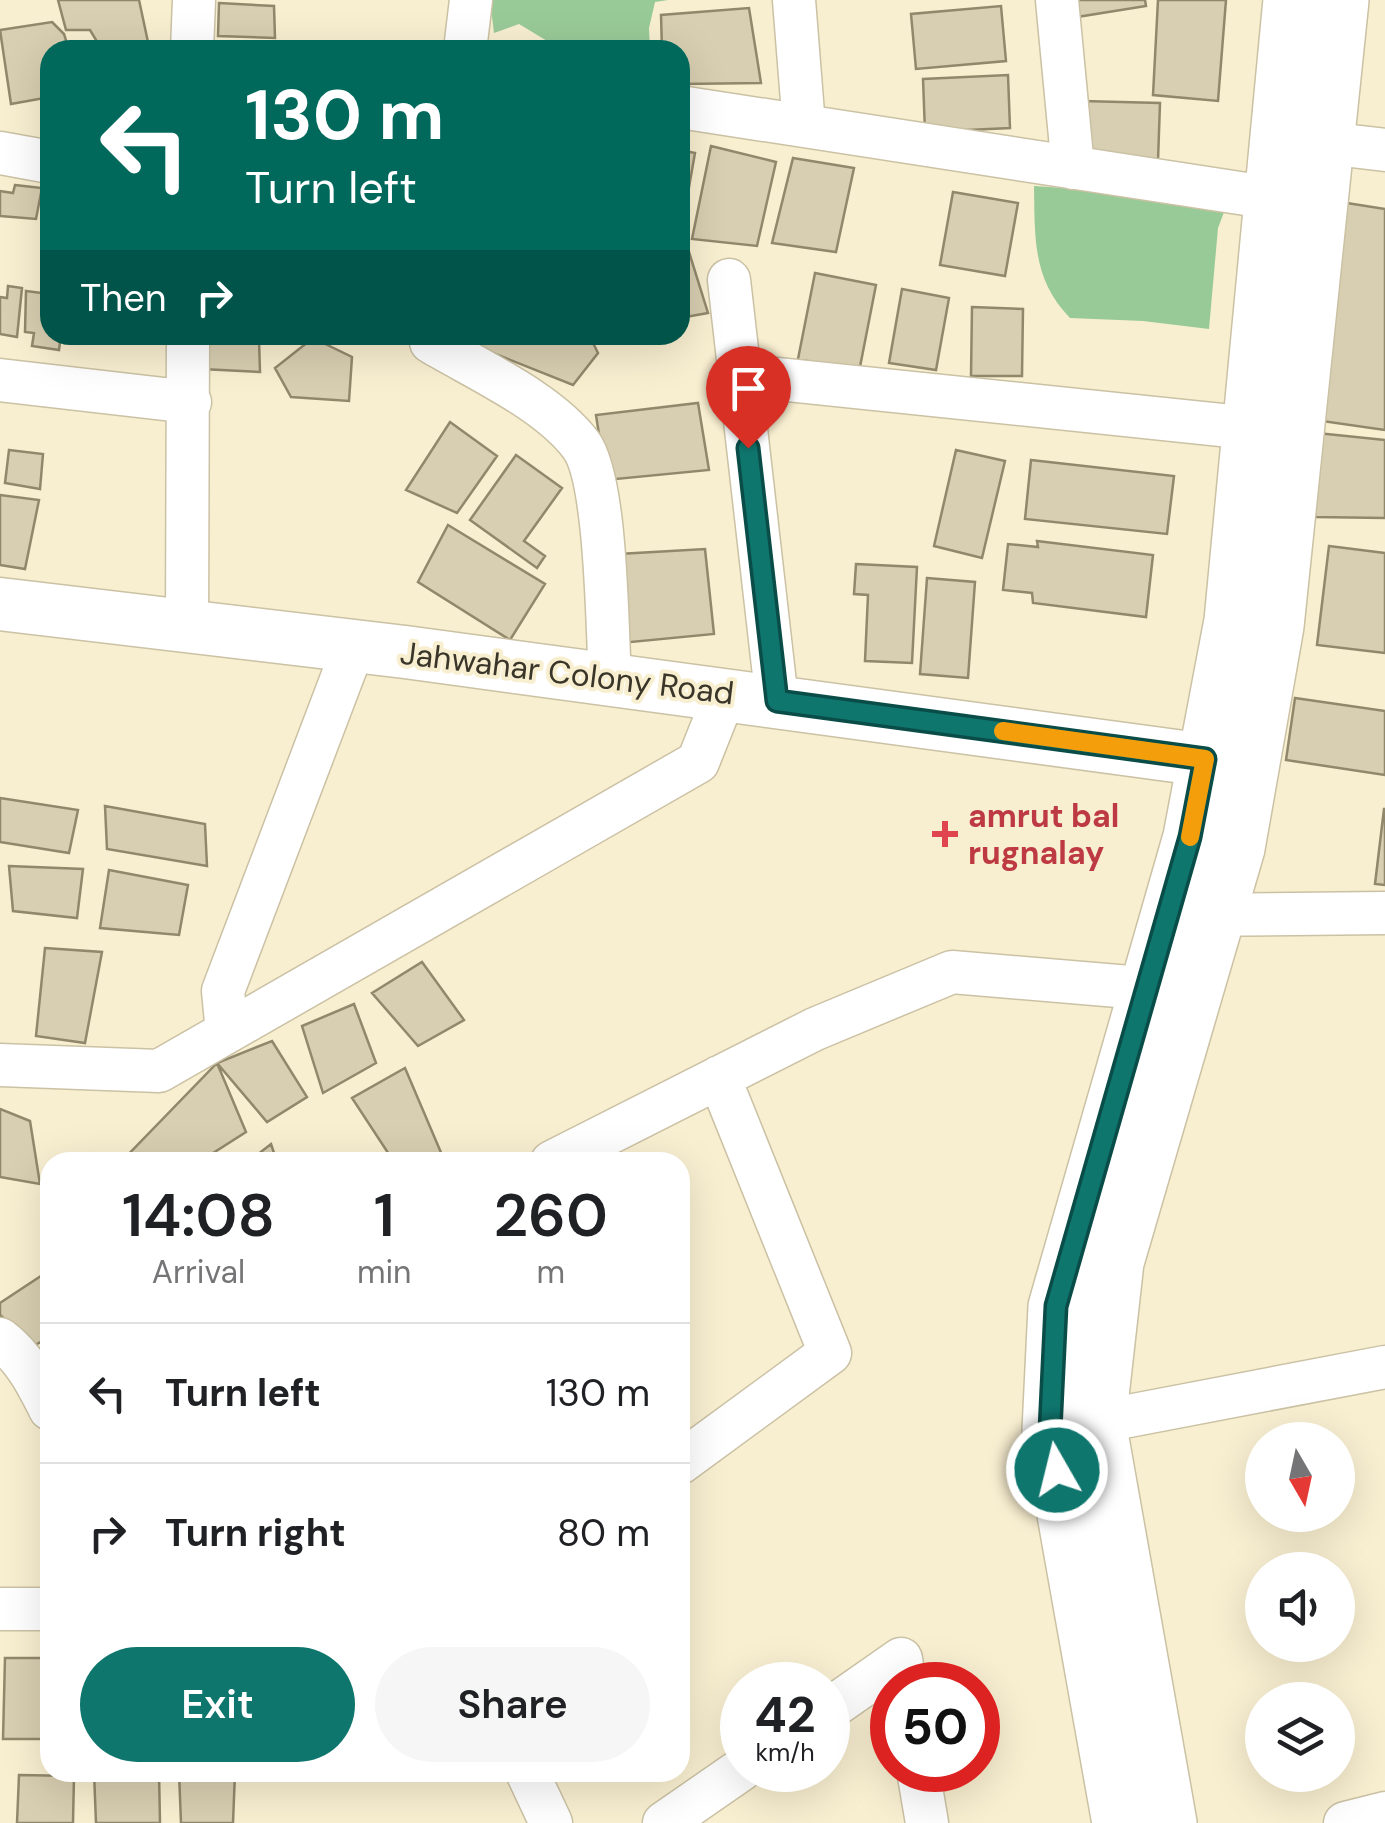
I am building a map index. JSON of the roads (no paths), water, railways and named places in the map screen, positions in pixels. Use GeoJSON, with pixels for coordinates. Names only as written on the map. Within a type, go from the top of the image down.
{"type":"FeatureCollection","features":[{"type":"Feature","properties":{"kind":"main road"},"geometry":{"type":"LineString","coordinates":[[1228,763],[1232,621],[1292,0]]}},
{"type":"Feature","properties":{"kind":"main road"},"geometry":{"type":"LineString","coordinates":[[1120,1823],[1074,1426],[1056,1306],[1171,990],[1193,915],[1190,837],[1228,763],[1276,626],[1341,0]]}},
{"type":"Feature","properties":{"kind":"main road"},"geometry":{"type":"LineString","coordinates":[[1074,1426],[1169,1823]]}},
{"type":"Feature","properties":{"kind":"street"},"geometry":{"type":"LineString","coordinates":[[192,40],[194,0]]}},
{"type":"Feature","properties":{"kind":"street"},"geometry":{"type":"LineString","coordinates":[[466,40],[471,0]]}},
{"type":"Feature","properties":{"kind":"street"},"geometry":{"type":"LineString","coordinates":[[794,0],[804,126]]}},
{"type":"Feature","properties":{"kind":"street"},"geometry":{"type":"LineString","coordinates":[[1057,0],[1073,168]]}},
{"type":"Feature","properties":{"kind":"street"},"geometry":{"type":"LineString","coordinates":[[690,109],[1272,198]]}},
{"type":"Feature","properties":{"kind":"street"},"geometry":{"type":"LineString","coordinates":[[1326,143],[1385,150]]}},
{"type":"Feature","properties":{"kind":"street"},"geometry":{"type":"LineString","coordinates":[[0,153],[40,160]]}},
{"type":"Feature","properties":{"kind":"street"},"geometry":{"type":"LineString","coordinates":[[729,280],[777,701]]}},
{"type":"Feature","properties":{"kind":"street"},"geometry":{"type":"LineString","coordinates":[[188,345],[188,626]]}},
{"type":"Feature","properties":{"kind":"street"},"geometry":{"type":"LineString","coordinates":[[436,345],[545,410],[583,448],[600,506],[610,679]]}},
{"type":"Feature","properties":{"kind":"street"},"geometry":{"type":"LineString","coordinates":[[740,375],[1250,428]]}},
{"type":"Feature","properties":{"kind":"street"},"geometry":{"type":"LineString","coordinates":[[0,380],[190,402]]}},
{"type":"Feature","properties":{"kind":"street","name":"Jahwahar Colony Road"},"geometry":{"type":"LineString","coordinates":[[0,604],[610,679],[1228,763]]}},
{"type":"Feature","properties":{"kind":"street"},"geometry":{"type":"LineString","coordinates":[[227,1032],[223,991],[354,646]]}},
{"type":"Feature","properties":{"kind":"street"},"geometry":{"type":"LineString","coordinates":[[0,1065],[159,1071],[698,762],[725,694]]}},
{"type":"Feature","properties":{"kind":"street"},"geometry":{"type":"LineString","coordinates":[[1193,915],[1385,913]]}},
{"type":"Feature","properties":{"kind":"street"},"geometry":{"type":"LineString","coordinates":[[572,1152],[815,1029],[952,972],[1171,990]]}},
{"type":"Feature","properties":{"kind":"street"},"geometry":{"type":"LineString","coordinates":[[690,1456],[830,1353],[719,1078]]}},
{"type":"Feature","properties":{"kind":"street"},"geometry":{"type":"LineString","coordinates":[[0,1340],[14,1350],[40,1387]]}},
{"type":"Feature","properties":{"kind":"street"},"geometry":{"type":"LineString","coordinates":[[1074,1426],[1385,1368]]}},
{"type":"Feature","properties":{"kind":"street"},"geometry":{"type":"LineString","coordinates":[[0,1609],[40,1609]]}},
{"type":"Feature","properties":{"kind":"street"},"geometry":{"type":"LineString","coordinates":[[532,1782],[551,1823]]}},
{"type":"Feature","properties":{"kind":"street"},"geometry":{"type":"LineString","coordinates":[[664,1823],[720,1784]]}},
{"type":"Feature","properties":{"kind":"street"},"geometry":{"type":"LineString","coordinates":[[921,1792],[926,1823]]}},
{"type":"Feature","properties":{"kind":"street"},"geometry":{"type":"LineString","coordinates":[[1346,1823],[1385,1813]]}},
{"type":"Feature","properties":{"kind":"place","name":"amrut bal rugnalay"},"geometry":{"type":"Point","coordinates":[945,834]}}]}
